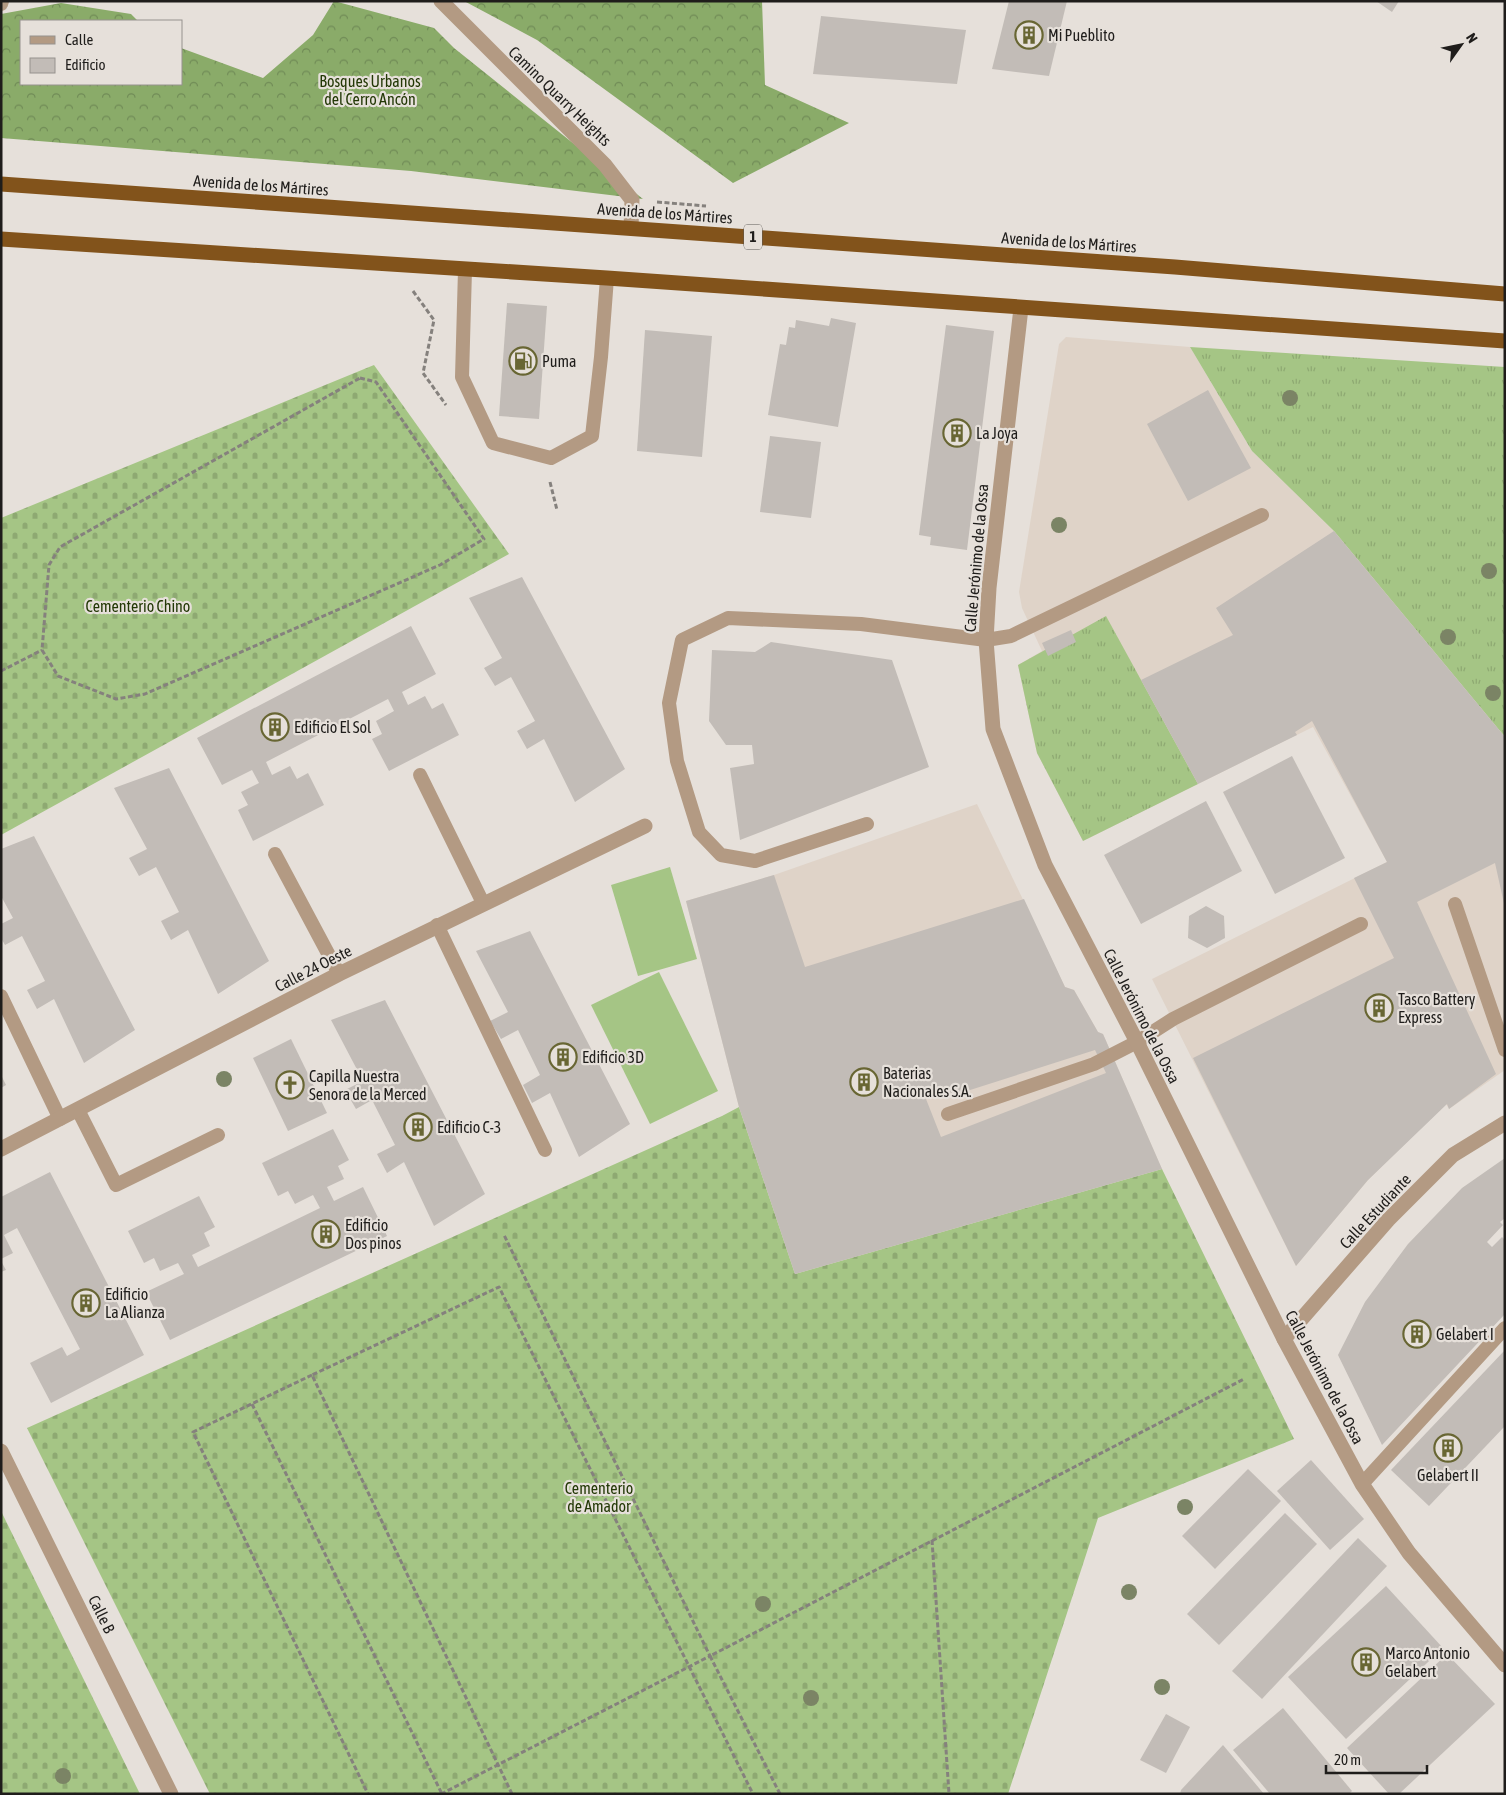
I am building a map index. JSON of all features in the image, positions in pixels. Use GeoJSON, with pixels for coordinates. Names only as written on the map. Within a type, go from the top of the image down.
{"type":"FeatureCollection","features":[{"type":"Feature","properties":{"kind":"highway","name":"Avenida de los Mártires"},"geometry":{"type":"LineString","coordinates":[[1,184],[1175,267],[1505,294]]}},
{"type":"Feature","properties":{"kind":"highway"},"geometry":{"type":"LineString","coordinates":[[1,240],[607,278],[1505,341]]}},
{"type":"Feature","properties":{"kind":"street","name":"Camino Quarry Heights"},"geometry":{"type":"LineString","coordinates":[[441,1],[606,165],[632,200],[631,228]]}},
{"type":"Feature","properties":{"kind":"street","name":"Calle Jerónimo de la Ossa"},"geometry":{"type":"LineString","coordinates":[[1021,308],[988,588],[986,640],[993,729],[1045,866],[1137,1042],[1284,1339],[1362,1484],[1409,1553],[1505,1665]]}},
{"type":"Feature","properties":{"kind":"street","name":"Calle 24 Oeste"},"geometry":{"type":"LineString","coordinates":[[1,1149],[339,974],[645,826]]}},
{"type":"Feature","properties":{"kind":"street","name":"Calle Estudiante"},"geometry":{"type":"LineString","coordinates":[[1284,1339],[1388,1220],[1453,1155],[1505,1123]]}},
{"type":"Feature","properties":{"kind":"street","name":"Calle B"},"geometry":{"type":"LineString","coordinates":[[1,1451],[171,1794]]}},
{"type":"Feature","properties":{"kind":"lane"},"geometry":{"type":"LineString","coordinates":[[465,270],[462,377],[492,443],[551,458],[592,436],[602,357],[607,278]]}},
{"type":"Feature","properties":{"kind":"lane"},"geometry":{"type":"LineString","coordinates":[[867,824],[755,861],[721,855],[698,832],[677,760],[669,703],[682,640],[728,618],[861,624],[986,640],[1010,636],[1031,628],[1262,515]]}},
{"type":"Feature","properties":{"kind":"lane"},"geometry":{"type":"LineString","coordinates":[[420,775],[483,903]]}},
{"type":"Feature","properties":{"kind":"lane"},"geometry":{"type":"LineString","coordinates":[[275,854],[339,974]]}},
{"type":"Feature","properties":{"kind":"lane"},"geometry":{"type":"LineString","coordinates":[[1455,904],[1505,1050]]}},
{"type":"Feature","properties":{"kind":"lane"},"geometry":{"type":"LineString","coordinates":[[948,1114],[1094,1064],[1137,1042],[1173,1019],[1361,924]]}},
{"type":"Feature","properties":{"kind":"lane"},"geometry":{"type":"LineString","coordinates":[[437,925],[545,1150]]}},
{"type":"Feature","properties":{"kind":"lane"},"geometry":{"type":"LineString","coordinates":[[1,996],[60,1119]]}},
{"type":"Feature","properties":{"kind":"lane"},"geometry":{"type":"LineString","coordinates":[[78,1110],[116,1185],[218,1135]]}},
{"type":"Feature","properties":{"kind":"lane"},"geometry":{"type":"LineString","coordinates":[[1362,1484],[1505,1328]]}},
{"type":"Feature","properties":{"kind":"path"},"geometry":{"type":"LineString","coordinates":[[410,287],[434,320],[423,373],[448,409]]}},
{"type":"Feature","properties":{"kind":"path"},"geometry":{"type":"LineString","coordinates":[[360,378],[376,382],[484,539],[440,564],[145,694],[116,699],[58,676],[42,650],[49,565],[60,548],[360,378]]}},
{"type":"Feature","properties":{"kind":"path"},"geometry":{"type":"LineString","coordinates":[[548,477],[557,510]]}},
{"type":"Feature","properties":{"kind":"path"},"geometry":{"type":"LineString","coordinates":[[1,671],[42,650]]}},
{"type":"Feature","properties":{"kind":"path"},"geometry":{"type":"LineString","coordinates":[[504,1235],[710,1656],[780,1794]]}},
{"type":"Feature","properties":{"kind":"path"},"geometry":{"type":"LineString","coordinates":[[368,1794],[192,1432],[499,1287],[753,1794]]}},
{"type":"Feature","properties":{"kind":"path"},"geometry":{"type":"LineString","coordinates":[[312,1375],[512,1794]]}},
{"type":"Feature","properties":{"kind":"path"},"geometry":{"type":"LineString","coordinates":[[252,1404],[441,1794],[1244,1379]]}},
{"type":"Feature","properties":{"kind":"path"},"geometry":{"type":"LineString","coordinates":[[932,1540],[949,1794]]}},
{"type":"Feature","properties":{"kind":"shaded area"},"geometry":{"type":"Polygon","coordinates":[[[1066,337],[1190,347],[1252,451],[1334,531],[1505,737],[1505,1070],[1449,1109],[1446,1104],[1368,1180],[1296,1266],[1152,979],[1387,862],[1313,727],[1083,841],[1037,753],[1018,665],[1042,651],[1022,608],[1019,592],[1059,344],[1066,337]]]}},
{"type":"Feature","properties":{"kind":"shaded area","name":"Baterias Nacionales S.A."},"geometry":{"type":"Polygon","coordinates":[[[977,804],[1065,987],[1074,990],[1098,1032],[1103,1034],[1162,1169],[795,1274],[739,1107],[686,901],[774,875],[977,804]]]}},
{"type":"Feature","properties":{"kind":"green space","name":"Bosques Urbanos del Cerro Ancón"},"geometry":{"type":"Polygon","coordinates":[[[334,1],[434,28],[454,48],[643,199],[411,171],[1,138],[1,14],[61,3],[131,14],[137,20],[20,20],[20,85],[182,85],[182,48],[263,78],[313,35],[334,1]]]}},
{"type":"Feature","properties":{"kind":"green space"},"geometry":{"type":"Polygon","coordinates":[[[464,1],[762,1],[765,85],[849,123],[733,183],[537,40],[464,1]]]}},
{"type":"Feature","properties":{"kind":"green space"},"geometry":{"type":"Polygon","coordinates":[[[1190,347],[1505,367],[1505,737],[1334,531],[1252,451],[1190,347]]]}},
{"type":"Feature","properties":{"kind":"green space","name":"Cementerio Chino"},"geometry":{"type":"Polygon","coordinates":[[[374,365],[509,554],[1,835],[1,518],[374,365]]]}},
{"type":"Feature","properties":{"kind":"green space"},"geometry":{"type":"Polygon","coordinates":[[[1106,616],[1198,784],[1083,841],[1037,753],[1018,665],[1106,616]]]}},
{"type":"Feature","properties":{"kind":"green space"},"geometry":{"type":"Polygon","coordinates":[[[670,867],[697,959],[638,976],[611,885],[670,867]]]}},
{"type":"Feature","properties":{"kind":"green space"},"geometry":{"type":"Polygon","coordinates":[[[659,972],[718,1091],[650,1124],[591,1005],[659,972]]]}},
{"type":"Feature","properties":{"kind":"green space","name":"Cementerio de Amador"},"geometry":{"type":"Polygon","coordinates":[[[739,1107],[795,1274],[1162,1169],[1294,1439],[1098,1518],[1008,1794],[210,1794],[27,1428],[739,1107]]]}},
{"type":"Feature","properties":{"kind":"green space"},"geometry":{"type":"Polygon","coordinates":[[[1,1511],[140,1794],[1,1794],[1,1511]]]}},
{"type":"Feature","properties":{"kind":"building","name":"Mi Pueblito"},"geometry":{"type":"Polygon","coordinates":[[[1009,1],[1067,1],[1049,76],[992,69],[1009,1]]]}},
{"type":"Feature","properties":{"kind":"building"},"geometry":{"type":"Polygon","coordinates":[[[1376,1],[1399,1],[1392,12],[1376,1]]]}},
{"type":"Feature","properties":{"kind":"building"},"geometry":{"type":"Polygon","coordinates":[[[821,16],[966,30],[957,84],[813,74],[821,16]]]}},
{"type":"Feature","properties":{"kind":"building","name":"Puma"},"geometry":{"type":"Polygon","coordinates":[[[507,303],[547,306],[539,419],[499,416],[507,303]]]}},
{"type":"Feature","properties":{"kind":"building"},"geometry":{"type":"Polygon","coordinates":[[[831,318],[856,323],[838,427],[768,415],[780,344],[786,345],[789,327],[795,328],[796,320],[829,326],[831,318]]]}},
{"type":"Feature","properties":{"kind":"building","name":"La Joya"},"geometry":{"type":"Polygon","coordinates":[[[946,325],[994,331],[967,550],[930,545],[931,537],[919,535],[946,325]]]}},
{"type":"Feature","properties":{"kind":"building"},"geometry":{"type":"Polygon","coordinates":[[[645,330],[712,336],[702,457],[637,451],[645,330]]]}},
{"type":"Feature","properties":{"kind":"building"},"geometry":{"type":"Polygon","coordinates":[[[1208,390],[1251,468],[1188,501],[1147,424],[1208,390]]]}},
{"type":"Feature","properties":{"kind":"building"},"geometry":{"type":"Polygon","coordinates":[[[770,436],[821,442],[811,518],[760,512],[770,436]]]}},
{"type":"Feature","properties":{"kind":"building"},"geometry":{"type":"Polygon","coordinates":[[[1334,531],[1505,737],[1505,908],[1495,863],[1417,902],[1496,1074],[1449,1109],[1447,1104],[1368,1180],[1296,1266],[1193,1058],[1394,958],[1354,878],[1387,862],[1312,721],[1295,732],[1297,735],[1198,784],[1141,680],[1233,635],[1216,608],[1334,531]]]}},
{"type":"Feature","properties":{"kind":"building"},"geometry":{"type":"Polygon","coordinates":[[[522,577],[625,769],[575,802],[544,739],[527,749],[517,731],[535,721],[511,677],[495,686],[484,668],[502,658],[469,598],[522,577]]]}},
{"type":"Feature","properties":{"kind":"building","name":"Edificio El Sol"},"geometry":{"type":"Polygon","coordinates":[[[411,626],[436,674],[402,692],[408,705],[425,696],[432,709],[443,703],[459,735],[389,771],[372,739],[382,734],[376,721],[394,711],[388,699],[266,762],[272,775],[290,766],[297,779],[308,773],[324,805],[253,841],[238,810],[248,805],[241,792],[259,783],[252,770],[222,785],[197,738],[411,626]]]}},
{"type":"Feature","properties":{"kind":"building"},"geometry":{"type":"Polygon","coordinates":[[[1071,630],[1076,642],[1048,656],[1042,643],[1071,630]]]}},
{"type":"Feature","properties":{"kind":"building"},"geometry":{"type":"Polygon","coordinates":[[[771,642],[892,660],[929,767],[740,840],[730,768],[754,764],[752,745],[726,745],[709,721],[712,650],[755,652],[771,642]]]}},
{"type":"Feature","properties":{"kind":"building"},"geometry":{"type":"Polygon","coordinates":[[[1292,756],[1345,858],[1275,894],[1223,792],[1292,756]]]}},
{"type":"Feature","properties":{"kind":"building"},"geometry":{"type":"Polygon","coordinates":[[[169,768],[269,961],[218,994],[188,930],[171,940],[161,921],[179,912],[156,867],[139,876],[129,858],[147,849],[114,788],[169,768]]]}},
{"type":"Feature","properties":{"kind":"building"},"geometry":{"type":"Polygon","coordinates":[[[1206,801],[1242,871],[1141,924],[1104,855],[1206,801]]]}},
{"type":"Feature","properties":{"kind":"building"},"geometry":{"type":"Polygon","coordinates":[[[34,836],[135,1030],[84,1063],[54,999],[37,1009],[27,990],[45,981],[22,936],[5,945],[1,938],[1,924],[13,918],[1,896],[1,849],[34,836]]]}},
{"type":"Feature","properties":{"kind":"building","name":"Baterias Nacionales S.A."},"geometry":{"type":"Polygon","coordinates":[[[774,875],[805,967],[1024,899],[1065,987],[1074,990],[1098,1032],[1103,1034],[1162,1169],[795,1274],[739,1107],[686,901],[774,875]],[[1095,1050],[945,1098],[943,1091],[926,1099],[941,1137],[1106,1073],[1095,1050]]]}},
{"type":"Feature","properties":{"kind":"building"},"geometry":{"type":"Polygon","coordinates":[[[1206,906],[1224,916],[1225,938],[1207,948],[1188,938],[1189,916],[1206,906]]]}},
{"type":"Feature","properties":{"kind":"building","name":"Edificio 3D"},"geometry":{"type":"Polygon","coordinates":[[[530,931],[630,1124],[579,1157],[550,1093],[532,1103],[523,1085],[540,1075],[518,1030],[501,1039],[490,1021],[508,1012],[476,951],[530,931]]]}},
{"type":"Feature","properties":{"kind":"building","name":"Edificio C-3"},"geometry":{"type":"Polygon","coordinates":[[[385,1000],[485,1194],[434,1226],[404,1162],[387,1173],[377,1154],[395,1145],[372,1100],[356,1109],[345,1090],[363,1081],[331,1020],[385,1000]]]}},
{"type":"Feature","properties":{"kind":"building","name":"Capilla Nuestra Senora de la Merced"},"geometry":{"type":"Polygon","coordinates":[[[291,1039],[327,1113],[288,1131],[253,1058],[291,1039]]]}},
{"type":"Feature","properties":{"kind":"building"},"geometry":{"type":"Polygon","coordinates":[[[1,1075],[6,1085],[1,1088],[1,1075]]]}},
{"type":"Feature","properties":{"kind":"building","name":"Edificio Dos pinos"},"geometry":{"type":"Polygon","coordinates":[[[333,1129],[349,1160],[338,1166],[344,1179],[327,1187],[334,1201],[363,1187],[387,1236],[170,1340],[146,1292],[184,1274],[178,1263],[160,1271],[154,1258],[144,1263],[128,1231],[199,1196],[215,1227],[204,1233],[210,1246],[192,1255],[198,1267],[320,1208],[313,1195],[295,1204],[288,1191],[278,1196],[262,1163],[333,1129]]]}},
{"type":"Feature","properties":{"kind":"building","name":"Gelabert I"},"geometry":{"type":"Polygon","coordinates":[[[1505,1158],[1505,1218],[1500,1222],[1503,1225],[1487,1242],[1492,1247],[1502,1237],[1505,1240],[1505,1314],[1382,1445],[1338,1355],[1365,1302],[1408,1244],[1462,1188],[1505,1158]]]}},
{"type":"Feature","properties":{"kind":"building","name":"Edificio La Alianza"},"geometry":{"type":"Polygon","coordinates":[[[50,1172],[144,1355],[51,1403],[30,1363],[62,1347],[67,1356],[80,1349],[17,1228],[4,1235],[13,1253],[1,1259],[1,1197],[50,1172]]]}},
{"type":"Feature","properties":{"kind":"building"},"geometry":{"type":"Polygon","coordinates":[[[1,1261],[6,1270],[1,1272],[1,1261]]]}},
{"type":"Feature","properties":{"kind":"building","name":"Gelabert II"},"geometry":{"type":"Polygon","coordinates":[[[1505,1350],[1505,1426],[1429,1506],[1391,1470],[1505,1350]]]}},
{"type":"Feature","properties":{"kind":"building"},"geometry":{"type":"Polygon","coordinates":[[[1311,1460],[1364,1519],[1330,1550],[1277,1491],[1311,1460]]]}},
{"type":"Feature","properties":{"kind":"building"},"geometry":{"type":"Polygon","coordinates":[[[1248,1469],[1281,1501],[1215,1569],[1182,1536],[1248,1469]]]}},
{"type":"Feature","properties":{"kind":"building"},"geometry":{"type":"Polygon","coordinates":[[[1285,1513],[1317,1544],[1219,1645],[1187,1614],[1285,1513]]]}},
{"type":"Feature","properties":{"kind":"building"},"geometry":{"type":"Polygon","coordinates":[[[1358,1538],[1387,1566],[1262,1699],[1232,1671],[1358,1538]]]}},
{"type":"Feature","properties":{"kind":"building","name":"Marco Antonio Gelabert"},"geometry":{"type":"Polygon","coordinates":[[[1386,1586],[1443,1648],[1346,1739],[1288,1677],[1386,1586]]]}},
{"type":"Feature","properties":{"kind":"building"},"geometry":{"type":"Polygon","coordinates":[[[1447,1654],[1495,1704],[1399,1794],[1389,1794],[1347,1748],[1447,1654]]]}},
{"type":"Feature","properties":{"kind":"building"},"geometry":{"type":"Polygon","coordinates":[[[1283,1708],[1352,1791],[1349,1794],[1270,1794],[1233,1750],[1283,1708]]]}},
{"type":"Feature","properties":{"kind":"building"},"geometry":{"type":"Polygon","coordinates":[[[1166,1714],[1190,1727],[1166,1773],[1140,1760],[1166,1714]]]}},
{"type":"Feature","properties":{"kind":"building"},"geometry":{"type":"Polygon","coordinates":[[[1223,1745],[1264,1794],[1180,1794],[1181,1790],[1223,1745]]]}},
{"type":"Feature","properties":{"kind":"place","name":"Mi Pueblito"},"geometry":{"type":"Point","coordinates":[1029,35]}},
{"type":"Feature","properties":{"kind":"place","name":"Puma"},"geometry":{"type":"Point","coordinates":[523,361]}},
{"type":"Feature","properties":{"kind":"place","name":"La Joya"},"geometry":{"type":"Point","coordinates":[957,433]}},
{"type":"Feature","properties":{"kind":"place","name":"Edificio El Sol"},"geometry":{"type":"Point","coordinates":[275,727]}},
{"type":"Feature","properties":{"kind":"place","name":"Tasco Battery Express"},"geometry":{"type":"Point","coordinates":[1379,1008]}},
{"type":"Feature","properties":{"kind":"place","name":"Edificio 3D"},"geometry":{"type":"Point","coordinates":[563,1057]}},
{"type":"Feature","properties":{"kind":"place","name":"Baterias Nacionales S.A."},"geometry":{"type":"Point","coordinates":[864,1082]}},
{"type":"Feature","properties":{"kind":"place","name":"Capilla Nuestra Senora de la Merced"},"geometry":{"type":"Point","coordinates":[290,1085]}},
{"type":"Feature","properties":{"kind":"place","name":"Edificio C-3"},"geometry":{"type":"Point","coordinates":[418,1127]}},
{"type":"Feature","properties":{"kind":"place","name":"Edificio Dos pinos"},"geometry":{"type":"Point","coordinates":[326,1234]}},
{"type":"Feature","properties":{"kind":"place","name":"Edificio La Alianza"},"geometry":{"type":"Point","coordinates":[86,1303]}},
{"type":"Feature","properties":{"kind":"place","name":"Gelabert I"},"geometry":{"type":"Point","coordinates":[1417,1334]}},
{"type":"Feature","properties":{"kind":"place","name":"Gelabert II"},"geometry":{"type":"Point","coordinates":[1448,1448]}},
{"type":"Feature","properties":{"kind":"place","name":"Marco Antonio Gelabert"},"geometry":{"type":"Point","coordinates":[1366,1662]}}]}
